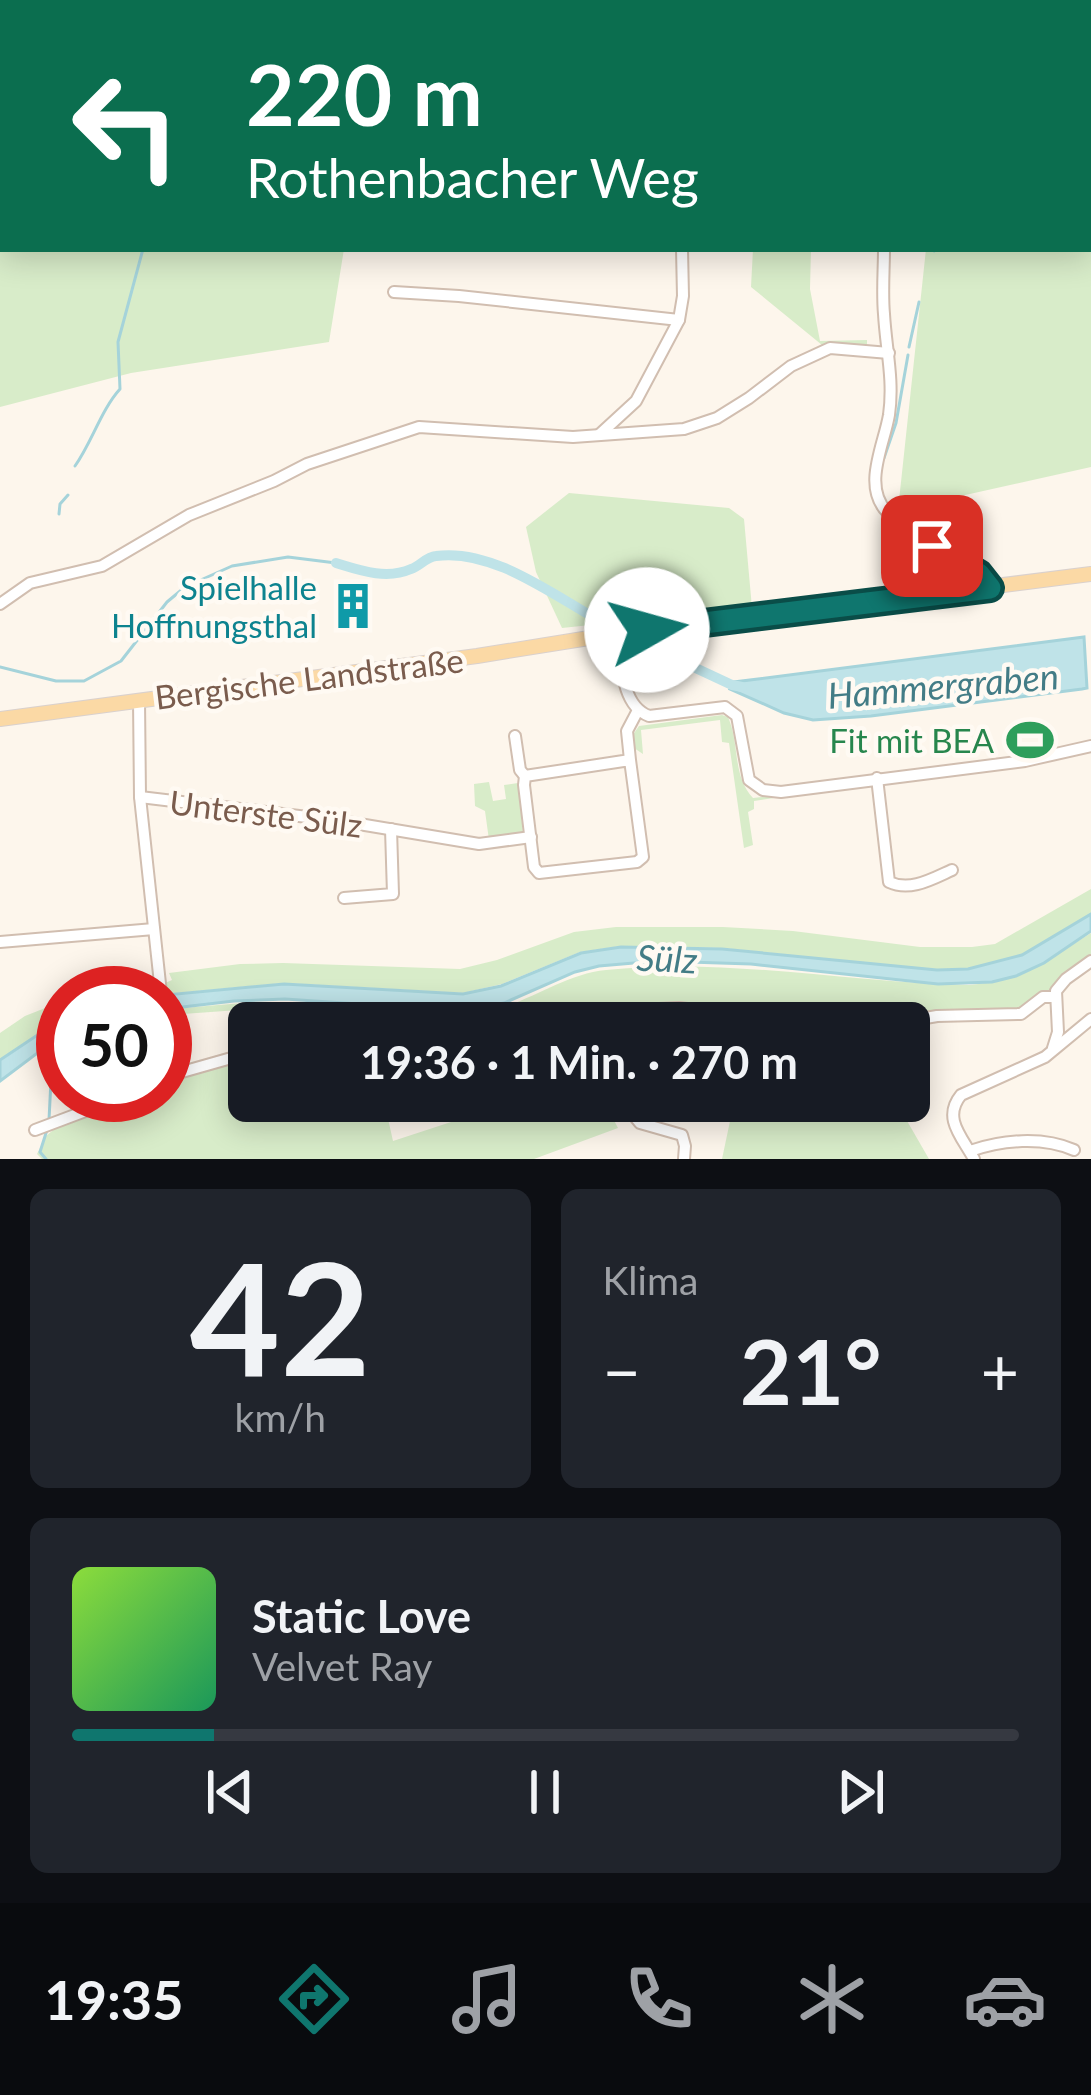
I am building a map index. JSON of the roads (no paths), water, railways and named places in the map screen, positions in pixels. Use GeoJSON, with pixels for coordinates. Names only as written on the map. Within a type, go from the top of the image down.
{"type":"FeatureCollection","features":[{"type":"Feature","properties":{"kind":"main road","name":"Bergische Landstraße"},"geometry":{"type":"LineString","coordinates":[[2,713],[139,700],[1091,574]]}},
{"type":"Feature","properties":{"kind":"street"},"geometry":{"type":"LineString","coordinates":[[599,435],[636,401],[679,320],[682,252]]}},
{"type":"Feature","properties":{"kind":"street"},"geometry":{"type":"LineString","coordinates":[[884,252],[884,315],[893,386],[874,482],[878,499],[908,530],[979,574],[990,588]]}},
{"type":"Feature","properties":{"kind":"street"},"geometry":{"type":"LineString","coordinates":[[394,292],[679,320]]}},
{"type":"Feature","properties":{"kind":"street"},"geometry":{"type":"LineString","coordinates":[[0,604],[30,583],[117,559],[189,515],[307,464],[418,428],[540,436],[684,429],[717,418],[791,367],[830,348],[889,353]]}},
{"type":"Feature","properties":{"kind":"street"},"geometry":{"type":"LineString","coordinates":[[618,634],[630,702],[637,712],[649,716],[725,707],[737,716],[749,780],[763,790],[781,792],[1034,759],[1091,746]]}},
{"type":"Feature","properties":{"kind":"street"},"geometry":{"type":"LineString","coordinates":[[139,700],[140,797],[157,966]]}},
{"type":"Feature","properties":{"kind":"street"},"geometry":{"type":"LineString","coordinates":[[515,736],[525,776],[534,867],[539,873],[637,862],[643,857],[627,731],[637,712]]}},
{"type":"Feature","properties":{"kind":"street"},"geometry":{"type":"LineString","coordinates":[[525,776],[630,760]]}},
{"type":"Feature","properties":{"kind":"street"},"geometry":{"type":"LineString","coordinates":[[877,778],[889,882],[898,886],[926,882],[952,869]]}},
{"type":"Feature","properties":{"kind":"street","name":"Unterste Sülz"},"geometry":{"type":"LineString","coordinates":[[140,797],[478,844],[531,837]]}},
{"type":"Feature","properties":{"kind":"street","name":"Unterste Sülz"},"geometry":{"type":"LineString","coordinates":[[344,898],[393,894],[391,829]]}},
{"type":"Feature","properties":{"kind":"street"},"geometry":{"type":"LineString","coordinates":[[0,942],[154,928]]}},
{"type":"Feature","properties":{"kind":"street"},"geometry":{"type":"LineString","coordinates":[[1052,1051],[1058,1032],[1055,997],[1059,985],[1091,961]]}},
{"type":"Feature","properties":{"kind":"street"},"geometry":{"type":"LineString","coordinates":[[930,1017],[1021,1014],[1043,998],[1055,997]]}},
{"type":"Feature","properties":{"kind":"street"},"geometry":{"type":"LineString","coordinates":[[1075,1150],[1059,1143],[1022,1142],[992,1144],[972,1155],[953,1122],[952,1108],[972,1090],[1029,1066],[1091,1019]]}},
{"type":"Feature","properties":{"kind":"street"},"geometry":{"type":"LineString","coordinates":[[192,1071],[228,1059]]}},
{"type":"Feature","properties":{"kind":"street"},"geometry":{"type":"LineString","coordinates":[[35,1130],[54,1122]]}},
{"type":"Feature","properties":{"kind":"street"},"geometry":{"type":"LineString","coordinates":[[639,1122],[682,1135],[684,1159]]}},
{"type":"Feature","properties":{"kind":"water"},"geometry":{"type":"Polygon","coordinates":[[[1084,637],[1087,688],[1082,689],[813,720],[730,689],[734,682],[1084,637]]]}},
{"type":"Feature","properties":{"kind":"water","name":"Sülz"},"geometry":{"type":"Polygon","coordinates":[[[1091,914],[1091,931],[1044,963],[992,982],[938,984],[751,964],[657,961],[575,972],[506,1002],[285,999],[192,1006],[192,993],[284,984],[463,994],[501,986],[581,953],[621,947],[722,949],[937,970],[968,969],[1022,955],[1091,914]]]}},
{"type":"Feature","properties":{"kind":"water"},"geometry":{"type":"Polygon","coordinates":[[[36,1036],[36,1054],[0,1081],[0,1060],[36,1036]]]}},
{"type":"Feature","properties":{"kind":"waterway"},"geometry":{"type":"LineString","coordinates":[[75,466],[120,389],[118,342],[142,252]]}},
{"type":"Feature","properties":{"kind":"waterway"},"geometry":{"type":"LineString","coordinates":[[909,347],[919,302]]}},
{"type":"Feature","properties":{"kind":"waterway"},"geometry":{"type":"LineString","coordinates":[[884,458],[896,423],[908,355]]}},
{"type":"Feature","properties":{"kind":"waterway"},"geometry":{"type":"LineString","coordinates":[[59,514],[68,495]]}},
{"type":"Feature","properties":{"kind":"waterway","name":"Hammergraben"},"geometry":{"type":"LineString","coordinates":[[336,563],[392,574],[436,556],[479,559],[522,576],[602,622]]}},
{"type":"Feature","properties":{"kind":"waterway","name":"Hammergraben"},"geometry":{"type":"LineString","coordinates":[[0,667],[56,681],[84,681],[121,661],[167,602],[185,587],[232,566],[288,557],[336,563]]}},
{"type":"Feature","properties":{"kind":"waterway","name":"Hammergraben"},"geometry":{"type":"LineString","coordinates":[[657,650],[742,687]]}},
{"type":"Feature","properties":{"kind":"waterway"},"geometry":{"type":"LineString","coordinates":[[46,1159],[40,1152],[47,1130]]}},
{"type":"Feature","properties":{"kind":"place","name":"Spielhalle Hoffnungsthal"},"geometry":{"type":"Point","coordinates":[353,606]}},
{"type":"Feature","properties":{"kind":"place","name":"Fit mit BEA"},"geometry":{"type":"Point","coordinates":[1030,740]}}]}
